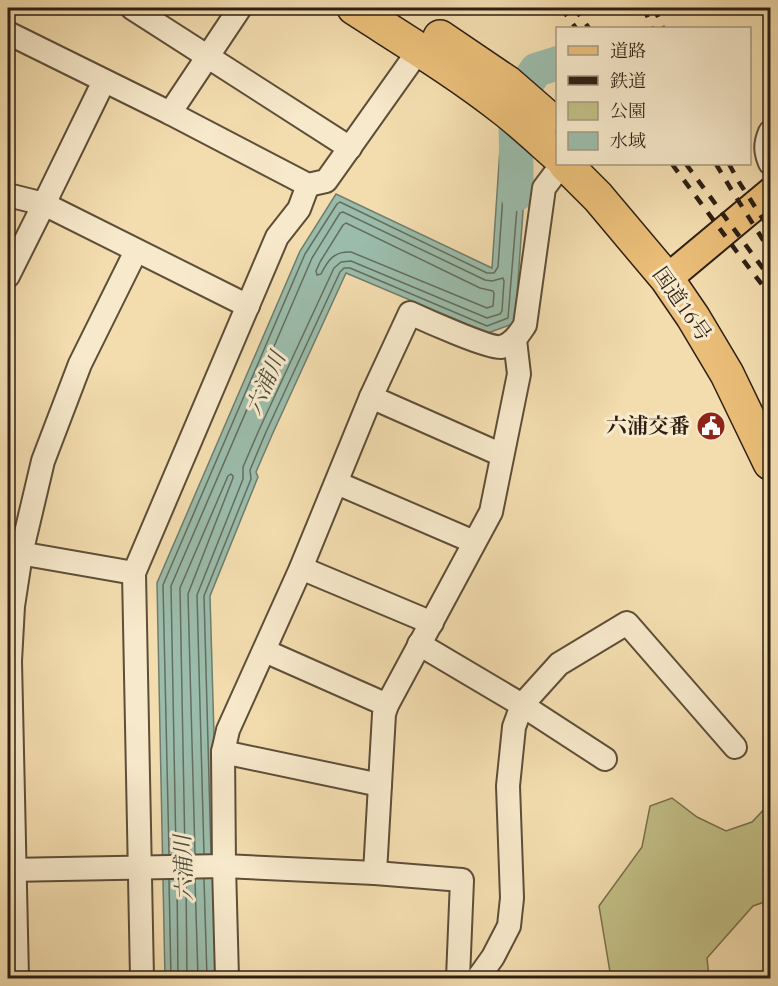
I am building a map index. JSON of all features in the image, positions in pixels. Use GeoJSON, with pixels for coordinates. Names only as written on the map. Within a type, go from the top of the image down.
{"type":"FeatureCollection","features":[{"type":"Feature","properties":{"kind":"highway"},"geometry":{"type":"LineString","coordinates":[[354,8],[418,50],[526,110]]}},
{"type":"Feature","properties":{"kind":"highway"},"geometry":{"type":"LineString","coordinates":[[396,8],[526,110],[556,153]]}},
{"type":"Feature","properties":{"kind":"highway","name":"国道16号"},"geometry":{"type":"LineString","coordinates":[[565,165],[675,272],[712,303],[747,364],[771,414]]}},
{"type":"Feature","properties":{"kind":"highway","name":"国道16号"},"geometry":{"type":"LineString","coordinates":[[597,165],[634,205],[675,272],[693,317],[727,374],[771,463]]}},
{"type":"Feature","properties":{"kind":"main road"},"geometry":{"type":"LineString","coordinates":[[675,272],[771,193]]}},
{"type":"Feature","properties":{"kind":"street"},"geometry":{"type":"LineString","coordinates":[[132,8],[350,148]]}},
{"type":"Feature","properties":{"kind":"street"},"geometry":{"type":"LineString","coordinates":[[170,114],[240,8]]}},
{"type":"Feature","properties":{"kind":"street"},"geometry":{"type":"LineString","coordinates":[[8,33],[308,185],[326,181],[418,50]]}},
{"type":"Feature","properties":{"kind":"street"},"geometry":{"type":"LineString","coordinates":[[8,276],[104,81]]}},
{"type":"Feature","properties":{"kind":"street"},"geometry":{"type":"LineString","coordinates":[[771,132],[766,143],[766,153],[771,163]]}},
{"type":"Feature","properties":{"kind":"street"},"geometry":{"type":"LineString","coordinates":[[227,978],[219,867],[223,752],[228,730],[302,568],[371,397],[410,314],[486,345],[500,347],[515,340],[525,325],[544,188],[563,165]]}},
{"type":"Feature","properties":{"kind":"street"},"geometry":{"type":"LineString","coordinates":[[142,978],[147,868],[134,573],[277,237],[299,209],[308,185]]}},
{"type":"Feature","properties":{"kind":"street"},"geometry":{"type":"LineString","coordinates":[[8,195],[44,204],[248,306]]}},
{"type":"Feature","properties":{"kind":"street"},"geometry":{"type":"LineString","coordinates":[[17,978],[11,871],[10,661],[14,553],[43,461],[80,364],[136,251]]}},
{"type":"Feature","properties":{"kind":"street"},"geometry":{"type":"LineString","coordinates":[[375,873],[384,714],[419,644],[491,512],[519,374],[515,340]]}},
{"type":"Feature","properties":{"kind":"street"},"geometry":{"type":"LineString","coordinates":[[371,397],[502,455]]}},
{"type":"Feature","properties":{"kind":"street"},"geometry":{"type":"LineString","coordinates":[[337,483],[474,542]]}},
{"type":"Feature","properties":{"kind":"street"},"geometry":{"type":"LineString","coordinates":[[14,553],[134,573]]}},
{"type":"Feature","properties":{"kind":"street"},"geometry":{"type":"LineString","coordinates":[[302,568],[432,623]]}},
{"type":"Feature","properties":{"kind":"street"},"geometry":{"type":"LineString","coordinates":[[478,978],[493,957],[509,926],[512,898],[508,786],[514,727],[522,705],[559,664],[627,623],[735,747]]}},
{"type":"Feature","properties":{"kind":"street"},"geometry":{"type":"LineString","coordinates":[[419,644],[522,705],[605,759]]}},
{"type":"Feature","properties":{"kind":"street"},"geometry":{"type":"LineString","coordinates":[[265,651],[387,705]]}},
{"type":"Feature","properties":{"kind":"street"},"geometry":{"type":"LineString","coordinates":[[223,752],[381,785]]}},
{"type":"Feature","properties":{"kind":"street"},"geometry":{"type":"LineString","coordinates":[[11,871],[219,867],[375,873],[462,880],[458,978]]}},
{"type":"Feature","properties":{"kind":"green space"},"geometry":{"type":"Polygon","coordinates":[[[672,798],[697,817],[726,831],[752,822],[770,803],[770,900],[753,906],[707,958],[709,978],[611,978],[599,906],[642,847],[650,806],[672,798]]]}},
{"type":"Feature","properties":{"kind":"water"},"geometry":{"type":"Polygon","coordinates":[[[501,134],[527,155],[515,323],[488,333],[346,273],[256,472],[258,477],[210,596],[221,978],[165,978],[157,583],[300,251],[336,194],[492,268],[501,134]]]}},
{"type":"Feature","properties":{"kind":"waterway","name":"六浦川"},"geometry":{"type":"LineString","coordinates":[[517,194],[515,102],[536,70],[556,64]]}},
{"type":"Feature","properties":{"kind":"railway"},"geometry":{"type":"LineString","coordinates":[[561,8],[575,27]]}},
{"type":"Feature","properties":{"kind":"railway"},"geometry":{"type":"LineString","coordinates":[[574,8],[588,27]]}},
{"type":"Feature","properties":{"kind":"railway"},"geometry":{"type":"LineString","coordinates":[[644,8],[652,27]]}},
{"type":"Feature","properties":{"kind":"railway"},"geometry":{"type":"LineString","coordinates":[[654,8],[663,27]]}},
{"type":"Feature","properties":{"kind":"railway"},"geometry":{"type":"LineString","coordinates":[[673,165],[770,295]]}},
{"type":"Feature","properties":{"kind":"railway"},"geometry":{"type":"LineString","coordinates":[[687,165],[770,278]]}},
{"type":"Feature","properties":{"kind":"railway"},"geometry":{"type":"LineString","coordinates":[[717,165],[770,251]]}},
{"type":"Feature","properties":{"kind":"railway"},"geometry":{"type":"LineString","coordinates":[[730,165],[770,230]]}},
{"type":"Feature","properties":{"kind":"place","name":"六浦交番"},"geometry":{"type":"Point","coordinates":[711,426]}}]}
